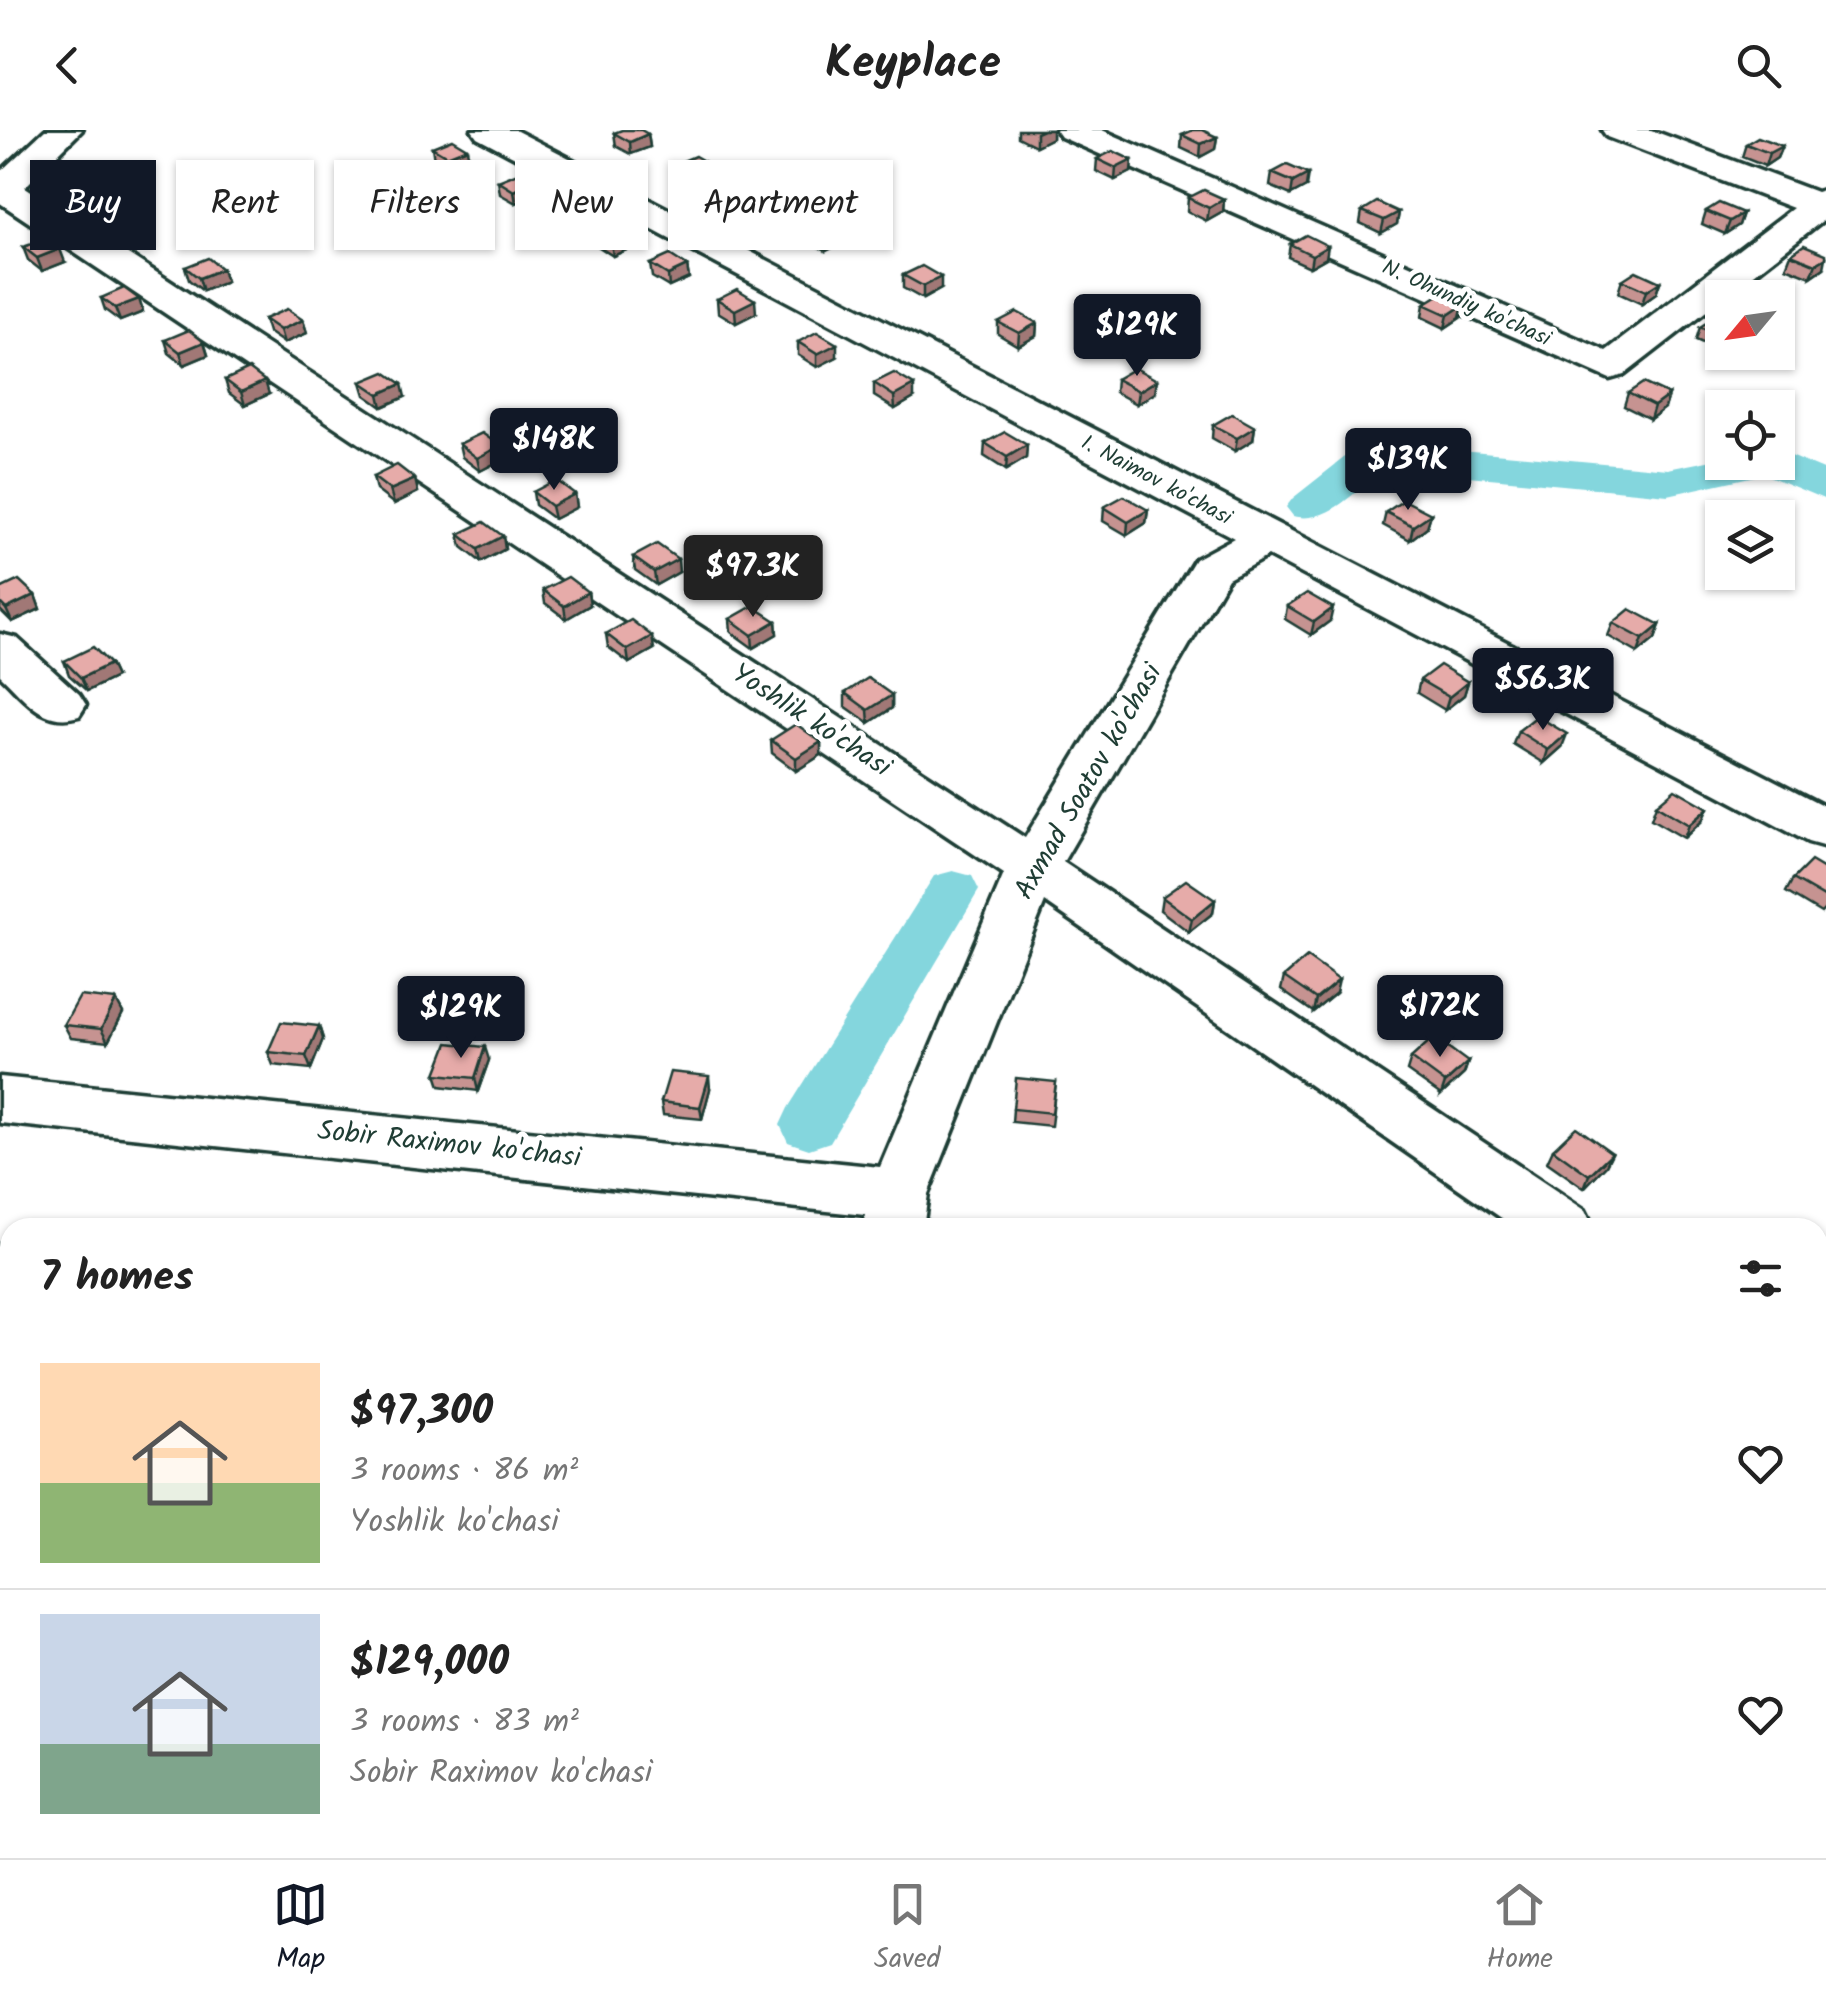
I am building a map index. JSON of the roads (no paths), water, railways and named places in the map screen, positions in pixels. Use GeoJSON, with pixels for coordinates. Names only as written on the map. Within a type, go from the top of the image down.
{"type":"FeatureCollection","features":[{"type":"Feature","properties":{"kind":"street"},"geometry":{"type":"LineString","coordinates":[[1,190],[65,130]]}},
{"type":"Feature","properties":{"kind":"street","name":"I. Naimov ko'chasi"},"geometry":{"type":"LineString","coordinates":[[488,130],[1826,829]]}},
{"type":"Feature","properties":{"kind":"street","name":"N. Ohundiy ko'chasi"},"geometry":{"type":"LineString","coordinates":[[1073,130],[1610,367],[1823,203]]}},
{"type":"Feature","properties":{"kind":"street"},"geometry":{"type":"LineString","coordinates":[[1619,130],[1823,203]]}},
{"type":"Feature","properties":{"kind":"street","name":"Yoshlik ko'chasi"},"geometry":{"type":"LineString","coordinates":[[1,190],[1033,868],[1549,1218]]}},
{"type":"Feature","properties":{"kind":"street","name":"Axmad Soatov ko'chasi"},"geometry":{"type":"LineString","coordinates":[[896,1211],[1033,868],[1211,569],[1266,538]]}},
{"type":"Feature","properties":{"kind":"street"},"geometry":{"type":"LineString","coordinates":[[0,649],[62,704]]}},
{"type":"Feature","properties":{"kind":"street","name":"Sobir Raximov ko'chasi"},"geometry":{"type":"LineString","coordinates":[[4,1108],[896,1211]]}},
{"type":"Feature","properties":{"kind":"waterway"},"geometry":{"type":"LineString","coordinates":[[1308,507],[1374,455],[1668,482],[1705,474]]}},
{"type":"Feature","properties":{"kind":"waterway"},"geometry":{"type":"LineString","coordinates":[[1795,473],[1826,487]]}},
{"type":"Feature","properties":{"kind":"waterway"},"geometry":{"type":"LineString","coordinates":[[809,1125],[953,890]]}}]}
